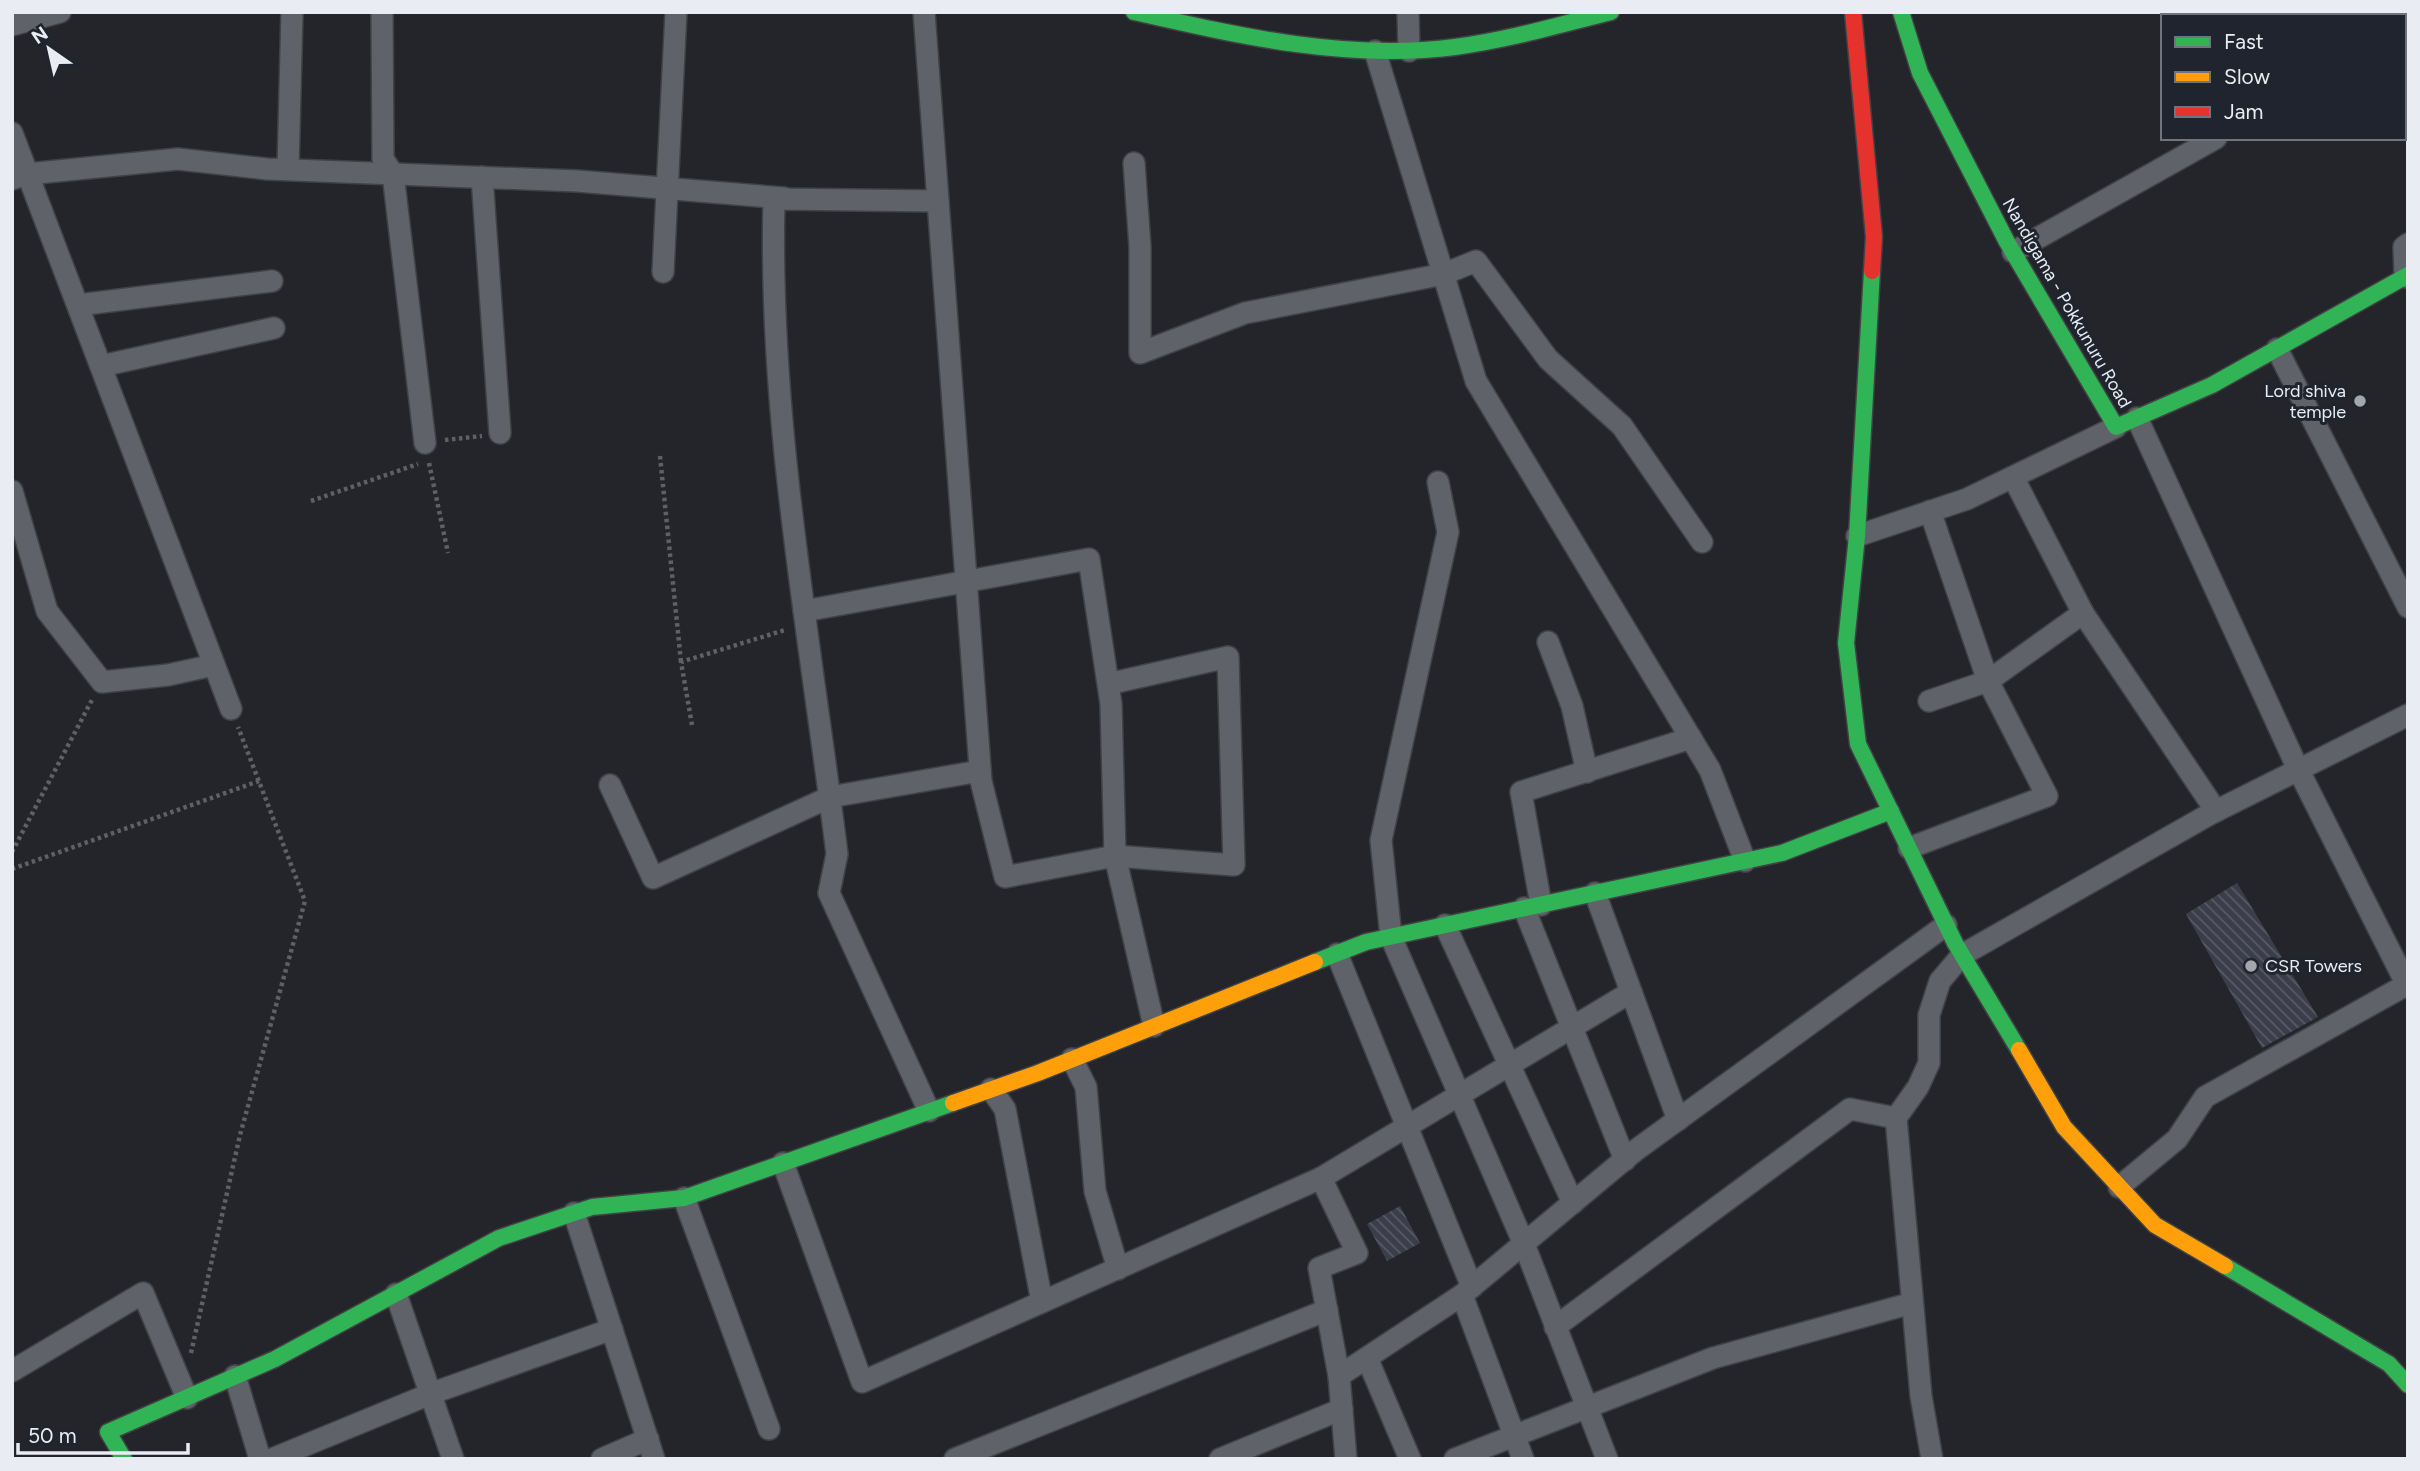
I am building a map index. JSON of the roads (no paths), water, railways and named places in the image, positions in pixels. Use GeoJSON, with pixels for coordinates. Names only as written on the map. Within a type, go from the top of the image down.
{"type":"FeatureCollection","features":[{"type":"Feature","properties":{"kind":"street"},"geometry":{"type":"LineString","coordinates":[[12,25],[60,12]]}},
{"type":"Feature","properties":{"kind":"street"},"geometry":{"type":"LineString","coordinates":[[288,169],[292,12]]}},
{"type":"Feature","properties":{"kind":"street"},"geometry":{"type":"LineString","coordinates":[[382,12],[383,159],[393,174],[427,452]]}},
{"type":"Feature","properties":{"kind":"street"},"geometry":{"type":"LineString","coordinates":[[663,272],[676,12]]}},
{"type":"Feature","properties":{"kind":"street"},"geometry":{"type":"LineString","coordinates":[[924,12],[980,771],[1005,877],[1115,856],[1234,865],[1228,657],[1108,684]]}},
{"type":"Feature","properties":{"kind":"street"},"geometry":{"type":"LineString","coordinates":[[1134,12],[1199,27],[1306,45],[1375,51],[1457,47],[1598,14]]}},
{"type":"Feature","properties":{"kind":"street"},"geometry":{"type":"LineString","coordinates":[[1408,12],[1409,51]]}},
{"type":"Feature","properties":{"kind":"street"},"geometry":{"type":"LineString","coordinates":[[1853,12],[1874,237],[1857,536],[1846,643],[1858,744],[1962,955],[2064,1127],[2155,1225],[2403,1373]]}},
{"type":"Feature","properties":{"kind":"street","name":"Nandigama - Pokkunuru Road"},"geometry":{"type":"LineString","coordinates":[[1901,12],[1920,73],[2013,252],[2116,428],[2212,385],[2406,276]]}},
{"type":"Feature","properties":{"kind":"street"},"geometry":{"type":"LineString","coordinates":[[1375,51],[1476,381],[1710,770],[1745,861]]}},
{"type":"Feature","properties":{"kind":"street"},"geometry":{"type":"LineString","coordinates":[[12,133],[20,176],[78,305],[231,709]]}},
{"type":"Feature","properties":{"kind":"street"},"geometry":{"type":"LineString","coordinates":[[2013,252],[2212,140]]}},
{"type":"Feature","properties":{"kind":"street"},"geometry":{"type":"LineString","coordinates":[[20,176],[177,159],[288,169],[482,177],[784,198]]}},
{"type":"Feature","properties":{"kind":"street"},"geometry":{"type":"LineString","coordinates":[[1134,163],[1140,247],[1140,353],[1245,313],[1444,274],[1476,261],[1548,359],[1622,426],[1702,542]]}},
{"type":"Feature","properties":{"kind":"street"},"geometry":{"type":"LineString","coordinates":[[482,177],[500,433]]}},
{"type":"Feature","properties":{"kind":"street"},"geometry":{"type":"LineString","coordinates":[[929,1111],[829,893],[837,853],[789,509],[772,257],[774,198],[938,201]]}},
{"type":"Feature","properties":{"kind":"street"},"geometry":{"type":"LineString","coordinates":[[2406,276],[2404,247],[2408,244]]}},
{"type":"Feature","properties":{"kind":"street"},"geometry":{"type":"LineString","coordinates":[[78,305],[272,281]]}},
{"type":"Feature","properties":{"kind":"street"},"geometry":{"type":"LineString","coordinates":[[101,366],[274,328]]}},
{"type":"Feature","properties":{"kind":"street"},"geometry":{"type":"LineString","coordinates":[[2277,349],[2408,607]]}},
{"type":"Feature","properties":{"kind":"street"},"geometry":{"type":"LineString","coordinates":[[2119,1187],[2177,1139],[2205,1097],[2407,985],[2298,769],[2137,418]]}},
{"type":"Feature","properties":{"kind":"street"},"geometry":{"type":"LineString","coordinates":[[1857,536],[1967,499],[2116,428]]}},
{"type":"Feature","properties":{"kind":"street"},"geometry":{"type":"LineString","coordinates":[[2013,477],[2082,613],[2216,811]]}},
{"type":"Feature","properties":{"kind":"street"},"geometry":{"type":"LineString","coordinates":[[1438,482],[1448,532],[1381,840],[1391,937],[1524,1244],[1607,1459]]}},
{"type":"Feature","properties":{"kind":"street"},"geometry":{"type":"LineString","coordinates":[[12,491],[47,611],[102,682],[168,675],[214,665]]}},
{"type":"Feature","properties":{"kind":"street"},"geometry":{"type":"LineString","coordinates":[[1909,848],[2047,796],[1988,681],[1930,511]]}},
{"type":"Feature","properties":{"kind":"street"},"geometry":{"type":"LineString","coordinates":[[805,617],[964,581],[1089,559],[1108,684],[1115,856],[1154,1027]]}},
{"type":"Feature","properties":{"kind":"street"},"geometry":{"type":"LineString","coordinates":[[1928,701],[1988,681],[2082,613]]}},
{"type":"Feature","properties":{"kind":"street"},"geometry":{"type":"LineString","coordinates":[[1548,642],[1573,706],[1587,772]]}},
{"type":"Feature","properties":{"kind":"street"},"geometry":{"type":"LineString","coordinates":[[1932,1459],[1921,1396],[1896,1118],[1918,1087],[1929,1063],[1929,1015],[1940,981],[1962,955],[2216,811],[2408,715]]}},
{"type":"Feature","properties":{"kind":"street"},"geometry":{"type":"LineString","coordinates":[[1625,1160],[1572,1028],[1533,906],[1521,792],[1691,738]]}},
{"type":"Feature","properties":{"kind":"street"},"geometry":{"type":"LineString","coordinates":[[610,785],[653,878],[830,797],[980,771]]}},
{"type":"Feature","properties":{"kind":"street"},"geometry":{"type":"LineString","coordinates":[[124,1459],[108,1432],[275,1359],[499,1238],[592,1207],[684,1198],[991,1089],[1337,954],[1391,937],[1782,853],[1891,811]]}},
{"type":"Feature","properties":{"kind":"street"},"geometry":{"type":"LineString","coordinates":[[1595,893],[1678,1119]]}},
{"type":"Feature","properties":{"kind":"street"},"geometry":{"type":"LineString","coordinates":[[1445,925],[1573,1203]]}},
{"type":"Feature","properties":{"kind":"street"},"geometry":{"type":"LineString","coordinates":[[1339,1376],[1467,1291],[1678,1119],[1946,925]]}},
{"type":"Feature","properties":{"kind":"street"},"geometry":{"type":"LineString","coordinates":[[1337,954],[1407,1127],[1467,1291],[1523,1459]]}},
{"type":"Feature","properties":{"kind":"street"},"geometry":{"type":"LineString","coordinates":[[783,1163],[862,1382],[1321,1178],[1632,992]]}},
{"type":"Feature","properties":{"kind":"street"},"geometry":{"type":"LineString","coordinates":[[1072,1059],[1086,1087],[1095,1191],[1118,1269]]}},
{"type":"Feature","properties":{"kind":"street"},"geometry":{"type":"LineString","coordinates":[[991,1089],[1004,1109],[1042,1302]]}},
{"type":"Feature","properties":{"kind":"street"},"geometry":{"type":"LineString","coordinates":[[1555,1326],[1850,1109],[1896,1118]]}},
{"type":"Feature","properties":{"kind":"street"},"geometry":{"type":"LineString","coordinates":[[1321,1178],[1357,1253],[1320,1268],[1339,1376],[1346,1459]]}},
{"type":"Feature","properties":{"kind":"street"},"geometry":{"type":"LineString","coordinates":[[684,1198],[769,1429]]}},
{"type":"Feature","properties":{"kind":"street"},"geometry":{"type":"LineString","coordinates":[[574,1213],[651,1449],[602,1459]]}},
{"type":"Feature","properties":{"kind":"street"},"geometry":{"type":"LineString","coordinates":[[12,1371],[143,1293],[190,1397]]}},
{"type":"Feature","properties":{"kind":"street"},"geometry":{"type":"LineString","coordinates":[[396,1294],[453,1459]]}},
{"type":"Feature","properties":{"kind":"street"},"geometry":{"type":"LineString","coordinates":[[1455,1459],[1713,1359],[1912,1303]]}},
{"type":"Feature","properties":{"kind":"street"},"geometry":{"type":"LineString","coordinates":[[956,1459],[1327,1310]]}},
{"type":"Feature","properties":{"kind":"street"},"geometry":{"type":"LineString","coordinates":[[272,1459],[430,1394],[612,1329]]}},
{"type":"Feature","properties":{"kind":"street"},"geometry":{"type":"LineString","coordinates":[[1367,1358],[1410,1459]]}},
{"type":"Feature","properties":{"kind":"street"},"geometry":{"type":"LineString","coordinates":[[235,1377],[260,1459]]}},
{"type":"Feature","properties":{"kind":"street"},"geometry":{"type":"LineString","coordinates":[[1220,1459],[1342,1409]]}},
{"type":"Feature","properties":{"kind":"place","name":"Lord shiva temple"},"geometry":{"type":"Point","coordinates":[2360,401]}},
{"type":"Feature","properties":{"kind":"place","name":"CSR Towers"},"geometry":{"type":"Point","coordinates":[2251,966]}}]}
